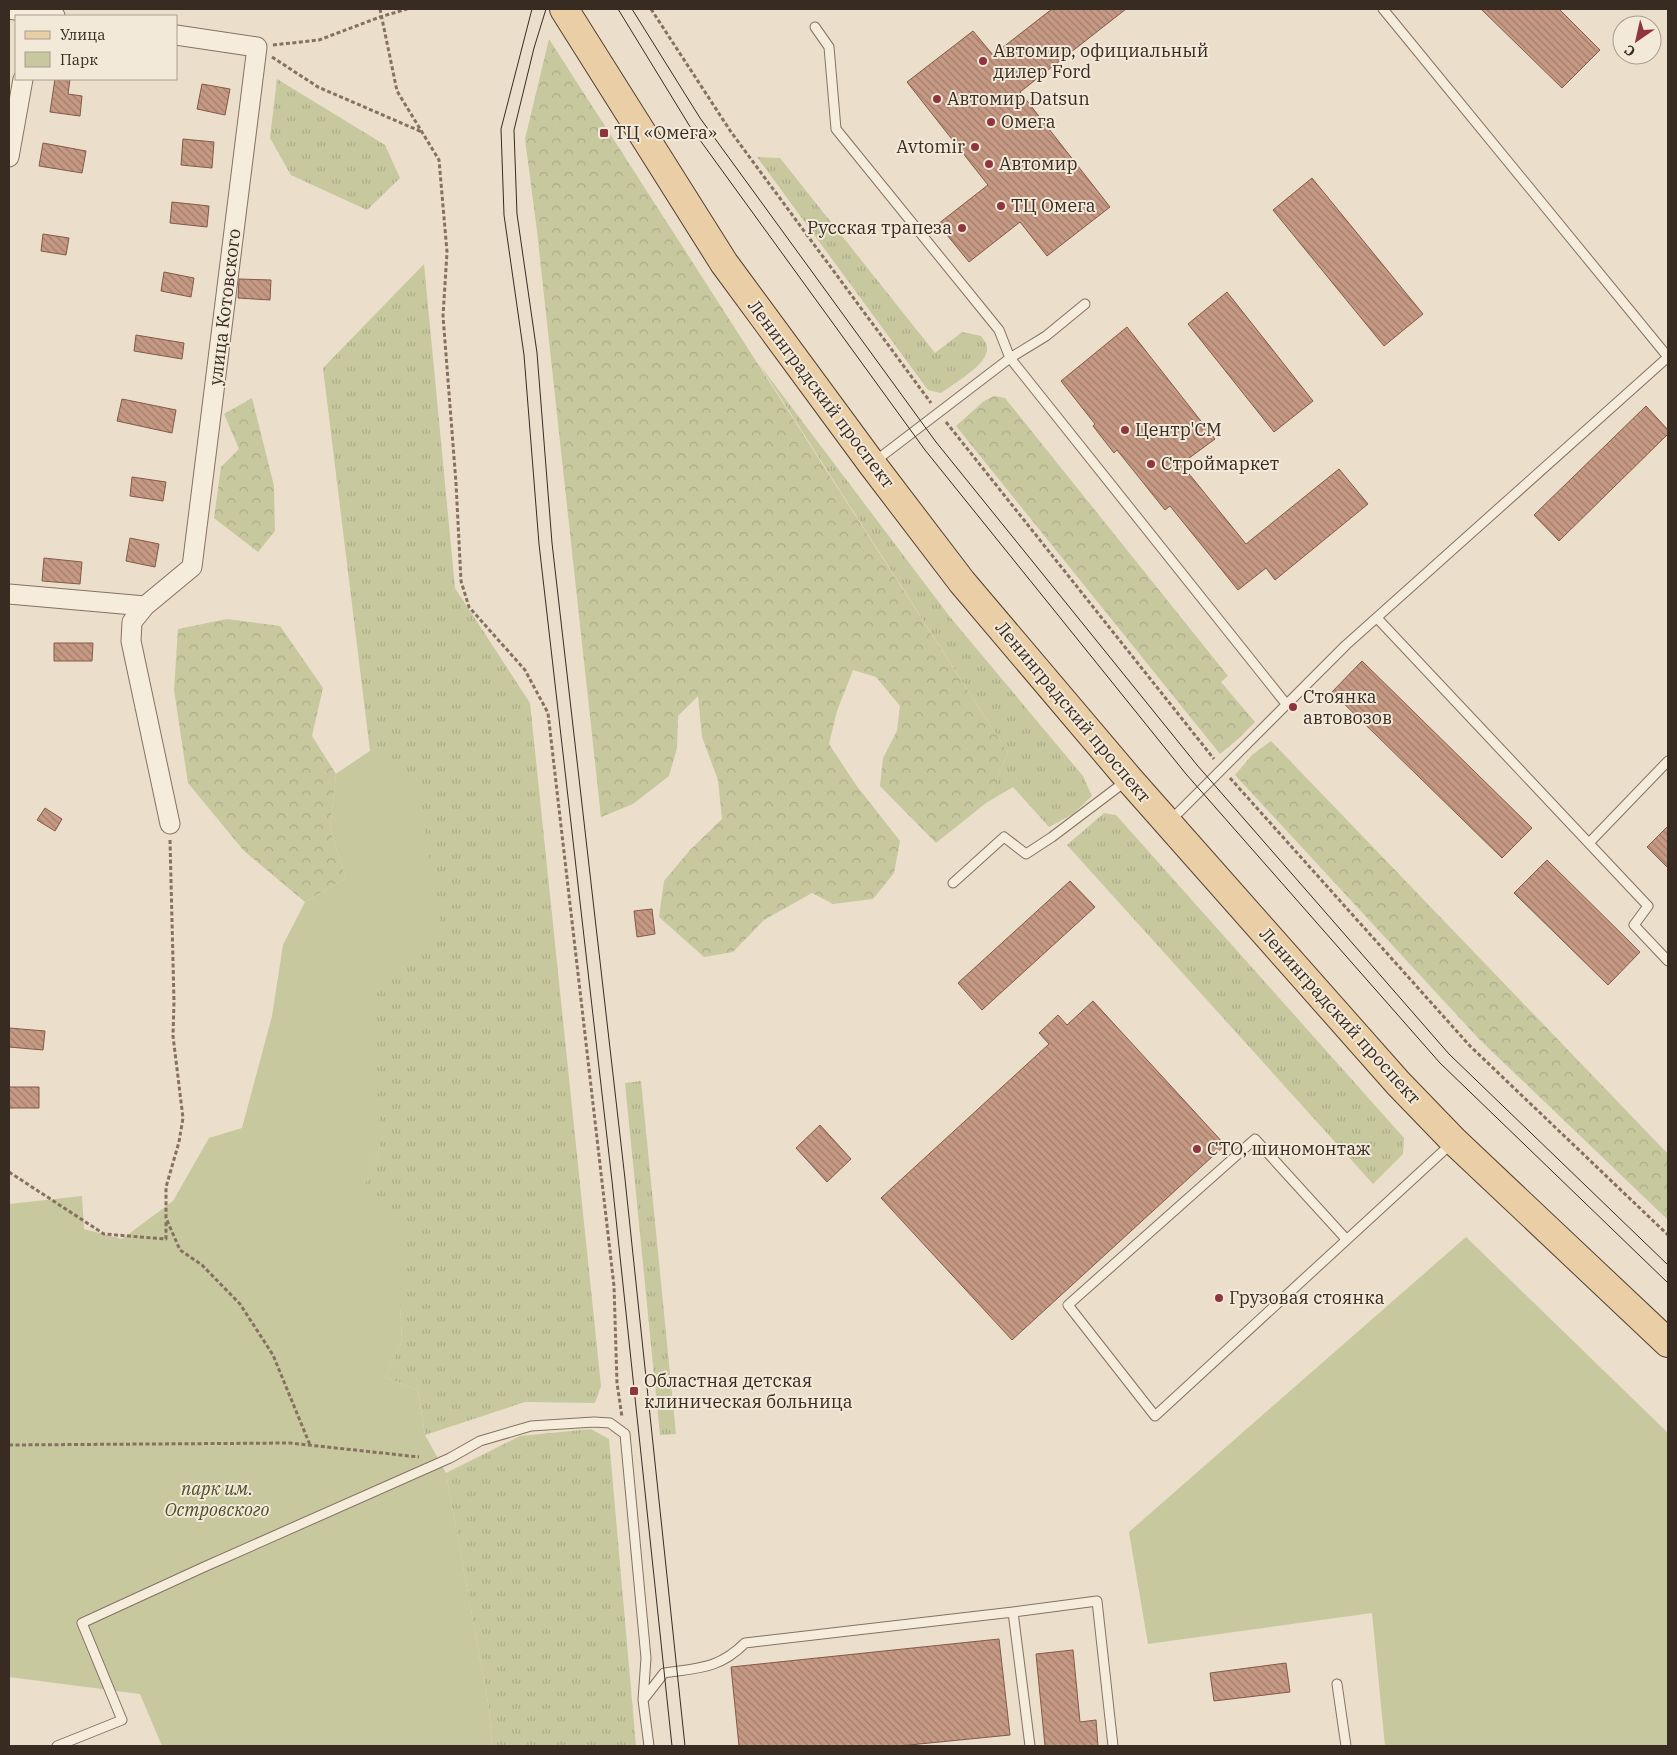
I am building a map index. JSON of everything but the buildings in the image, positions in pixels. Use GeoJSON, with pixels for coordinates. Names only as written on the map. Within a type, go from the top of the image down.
{"type":"FeatureCollection","features":[{"type":"Feature","properties":{"kind":"main road","name":"Ленинградский проспект"},"geometry":{"type":"LineString","coordinates":[[564,9],[724,263],[872,464],[962,582],[1129,779],[1398,1083],[1454,1141],[1668,1343]]}},
{"type":"Feature","properties":{"kind":"street"},"geometry":{"type":"LineString","coordinates":[[9,9],[34,15]]}},
{"type":"Feature","properties":{"kind":"street"},"geometry":{"type":"LineString","coordinates":[[178,35],[257,47]]}},
{"type":"Feature","properties":{"kind":"street","name":"улица Котовского"},"geometry":{"type":"LineString","coordinates":[[145,606],[192,567],[257,47]]}},
{"type":"Feature","properties":{"kind":"street"},"geometry":{"type":"LineString","coordinates":[[9,157],[23,80]]}},
{"type":"Feature","properties":{"kind":"street"},"geometry":{"type":"LineString","coordinates":[[9,594],[145,606]]}},
{"type":"Feature","properties":{"kind":"street"},"geometry":{"type":"LineString","coordinates":[[145,606],[132,622],[131,641],[170,824]]}},
{"type":"Feature","properties":{"kind":"lane"},"geometry":{"type":"LineString","coordinates":[[1168,823],[1346,645],[1668,358],[1383,9]]}},
{"type":"Feature","properties":{"kind":"lane"},"geometry":{"type":"LineString","coordinates":[[815,27],[828,47],[836,129],[999,330],[1010,358],[1287,705]]}},
{"type":"Feature","properties":{"kind":"lane"},"geometry":{"type":"LineString","coordinates":[[872,464],[1010,358],[1046,336],[1086,304]]}},
{"type":"Feature","properties":{"kind":"lane"},"geometry":{"type":"LineString","coordinates":[[1376,618],[1648,906],[1634,925],[1668,961]]}},
{"type":"Feature","properties":{"kind":"lane"},"geometry":{"type":"LineString","coordinates":[[1589,844],[1668,761]]}},
{"type":"Feature","properties":{"kind":"lane"},"geometry":{"type":"LineString","coordinates":[[953,883],[1004,837],[1026,854],[1052,838],[1129,779]]}},
{"type":"Feature","properties":{"kind":"lane"},"geometry":{"type":"LineString","coordinates":[[1346,1239],[1255,1139],[1068,1305],[1155,1416],[1454,1141]]}},
{"type":"Feature","properties":{"kind":"lane"},"geometry":{"type":"LineString","coordinates":[[57,1746],[122,1720],[82,1623],[450,1458],[480,1441],[531,1426],[594,1422],[610,1423],[625,1434],[646,1658],[643,1700],[649,1746]]}},
{"type":"Feature","properties":{"kind":"lane"},"geometry":{"type":"LineString","coordinates":[[643,1700],[664,1674],[717,1664],[732,1655],[744,1643],[1098,1601],[1113,1746]]}},
{"type":"Feature","properties":{"kind":"lane"},"geometry":{"type":"LineString","coordinates":[[1013,1612],[1030,1746]]}},
{"type":"Feature","properties":{"kind":"lane"},"geometry":{"type":"LineString","coordinates":[[1337,1684],[1345,1746]]}},
{"type":"Feature","properties":{"kind":"path"},"geometry":{"type":"LineString","coordinates":[[380,9],[380,17],[397,90],[439,160],[447,252],[443,316],[456,483],[461,581],[469,607],[525,670],[548,713],[614,1286],[617,1383],[625,1434]]}},
{"type":"Feature","properties":{"kind":"path"},"geometry":{"type":"LineString","coordinates":[[257,47],[319,40],[407,9]]}},
{"type":"Feature","properties":{"kind":"path"},"geometry":{"type":"LineString","coordinates":[[651,9],[730,132],[938,412],[1222,769],[1470,1046],[1668,1235]]}},
{"type":"Feature","properties":{"kind":"path"},"geometry":{"type":"LineString","coordinates":[[257,47],[318,87],[422,132]]}},
{"type":"Feature","properties":{"kind":"path"},"geometry":{"type":"LineString","coordinates":[[9,1172],[104,1234],[166,1239],[166,1187],[179,1142],[183,1118],[173,1036],[170,824]]}},
{"type":"Feature","properties":{"kind":"path"},"geometry":{"type":"LineString","coordinates":[[166,1218],[180,1250],[202,1265],[240,1304],[264,1340],[273,1355],[310,1445]]}},
{"type":"Feature","properties":{"kind":"path"},"geometry":{"type":"LineString","coordinates":[[9,1445],[290,1442],[420,1457],[450,1458]]}},
{"type":"Feature","properties":{"kind":"green space"},"geometry":{"type":"Polygon","coordinates":[[[549,39],[1008,753],[986,803],[936,843],[880,786],[883,758],[897,731],[900,706],[876,677],[853,670],[837,711],[829,744],[856,785],[900,841],[894,873],[873,899],[833,904],[812,893],[764,920],[733,952],[704,957],[659,917],[664,881],[690,850],[722,819],[718,780],[702,737],[698,696],[678,716],[677,748],[669,776],[633,804],[601,817],[537,231],[525,139],[549,39]]]}},
{"type":"Feature","properties":{"kind":"green space"},"geometry":{"type":"Polygon","coordinates":[[[277,79],[385,145],[400,178],[367,210],[291,175],[270,138],[277,79]]]}},
{"type":"Feature","properties":{"kind":"green space"},"geometry":{"type":"Polygon","coordinates":[[[757,157],[780,158],[935,353],[962,332],[981,336],[987,345],[983,360],[941,393],[928,390],[757,157]]]}},
{"type":"Feature","properties":{"kind":"green space"},"geometry":{"type":"Polygon","coordinates":[[[424,264],[455,588],[530,703],[601,1386],[595,1403],[525,1402],[425,1435],[418,1390],[385,1377],[402,1341],[400,1307],[360,1196],[380,1147],[336,774],[370,751],[323,368],[424,264]]]}},
{"type":"Feature","properties":{"kind":"green space"},"geometry":{"type":"Polygon","coordinates":[[[759,364],[950,617],[1083,776],[1092,796],[1073,814],[1049,827],[1013,787],[986,803],[1008,753],[759,364]]]}},
{"type":"Feature","properties":{"kind":"green space"},"geometry":{"type":"Polygon","coordinates":[[[994,396],[1005,398],[1228,676],[1221,682],[1255,722],[1220,754],[956,426],[984,401],[994,396]]]}},
{"type":"Feature","properties":{"kind":"green space"},"geometry":{"type":"Polygon","coordinates":[[[252,398],[274,486],[275,531],[258,552],[214,518],[221,467],[239,449],[224,414],[252,398]]]}},
{"type":"Feature","properties":{"kind":"green space"},"geometry":{"type":"Polygon","coordinates":[[[227,619],[280,626],[323,688],[312,736],[336,774],[330,829],[346,878],[305,902],[244,851],[188,783],[174,690],[178,629],[227,619]]]}},
{"type":"Feature","properties":{"kind":"green space"},"geometry":{"type":"Polygon","coordinates":[[[1271,741],[1668,1154],[1668,1220],[1479,1039],[1235,775],[1252,755],[1271,741]]]}},
{"type":"Feature","properties":{"kind":"green space","name":"парк им. Островского"},"geometry":{"type":"Polygon","coordinates":[[[370,751],[418,788],[440,923],[373,987],[380,1147],[361,1195],[406,1229],[400,1307],[402,1341],[385,1377],[418,1390],[425,1435],[446,1473],[489,1708],[492,1746],[162,1746],[140,1694],[9,1677],[9,1204],[82,1196],[84,1229],[122,1239],[173,1201],[209,1138],[242,1128],[272,1016],[283,945],[305,902],[346,878],[330,829],[336,774],[370,751]]]}},
{"type":"Feature","properties":{"kind":"green space"},"geometry":{"type":"Polygon","coordinates":[[[1104,813],[1116,815],[1404,1138],[1403,1154],[1373,1184],[1067,845],[1104,813]]]}},
{"type":"Feature","properties":{"kind":"green space"},"geometry":{"type":"Polygon","coordinates":[[[641,1081],[676,1434],[660,1435],[625,1083],[641,1081]]]}},
{"type":"Feature","properties":{"kind":"green space"},"geometry":{"type":"Polygon","coordinates":[[[1466,1237],[1668,1433],[1668,1746],[1385,1746],[1372,1613],[1148,1644],[1129,1532],[1466,1237]]]}},
{"type":"Feature","properties":{"kind":"green space"},"geometry":{"type":"Polygon","coordinates":[[[591,1429],[609,1439],[636,1746],[492,1746],[489,1708],[446,1473],[520,1436],[591,1429]]]}},
{"type":"Feature","properties":{"kind":"tram line"},"geometry":{"type":"LineString","coordinates":[[532,9],[501,129],[504,215],[524,355],[539,544],[612,1181],[672,1746]]}},
{"type":"Feature","properties":{"kind":"tram line"},"geometry":{"type":"LineString","coordinates":[[546,9],[534,48],[514,130],[517,214],[537,353],[552,543],[625,1179],[685,1746]]}},
{"type":"Feature","properties":{"kind":"tram line"},"geometry":{"type":"LineString","coordinates":[[618,9],[689,125],[925,450],[1186,774],[1440,1063],[1668,1283]]}},
{"type":"Feature","properties":{"kind":"tram line"},"geometry":{"type":"LineString","coordinates":[[632,9],[700,118],[936,442],[1197,765],[1449,1054],[1668,1265]]}},
{"type":"Feature","properties":{"kind":"place","name":"Автомир, официальный дилер Ford"},"geometry":{"type":"Point","coordinates":[983,61]}},
{"type":"Feature","properties":{"kind":"place","name":"Автомир Datsun"},"geometry":{"type":"Point","coordinates":[937,99]}},
{"type":"Feature","properties":{"kind":"place","name":"Омега"},"geometry":{"type":"Point","coordinates":[991,122]}},
{"type":"Feature","properties":{"kind":"place","name":"ТЦ «Омега»"},"geometry":{"type":"Point","coordinates":[604,133]}},
{"type":"Feature","properties":{"kind":"place","name":"Avtomir"},"geometry":{"type":"Point","coordinates":[975,147]}},
{"type":"Feature","properties":{"kind":"place","name":"Автомир"},"geometry":{"type":"Point","coordinates":[989,164]}},
{"type":"Feature","properties":{"kind":"place","name":"ТЦ Омега"},"geometry":{"type":"Point","coordinates":[1001,206]}},
{"type":"Feature","properties":{"kind":"place","name":"Русская трапеза"},"geometry":{"type":"Point","coordinates":[962,228]}},
{"type":"Feature","properties":{"kind":"place","name":"Центр'СМ"},"geometry":{"type":"Point","coordinates":[1125,430]}},
{"type":"Feature","properties":{"kind":"place","name":"Строймаркет"},"geometry":{"type":"Point","coordinates":[1151,464]}},
{"type":"Feature","properties":{"kind":"place","name":"Стоянка автовозов"},"geometry":{"type":"Point","coordinates":[1293,707]}},
{"type":"Feature","properties":{"kind":"place","name":"СТО, шиномонтаж"},"geometry":{"type":"Point","coordinates":[1197,1149]}},
{"type":"Feature","properties":{"kind":"place","name":"Грузовая стоянка"},"geometry":{"type":"Point","coordinates":[1219,1298]}},
{"type":"Feature","properties":{"kind":"place","name":"Областная детская клиническая больница"},"geometry":{"type":"Point","coordinates":[634,1391]}}]}
